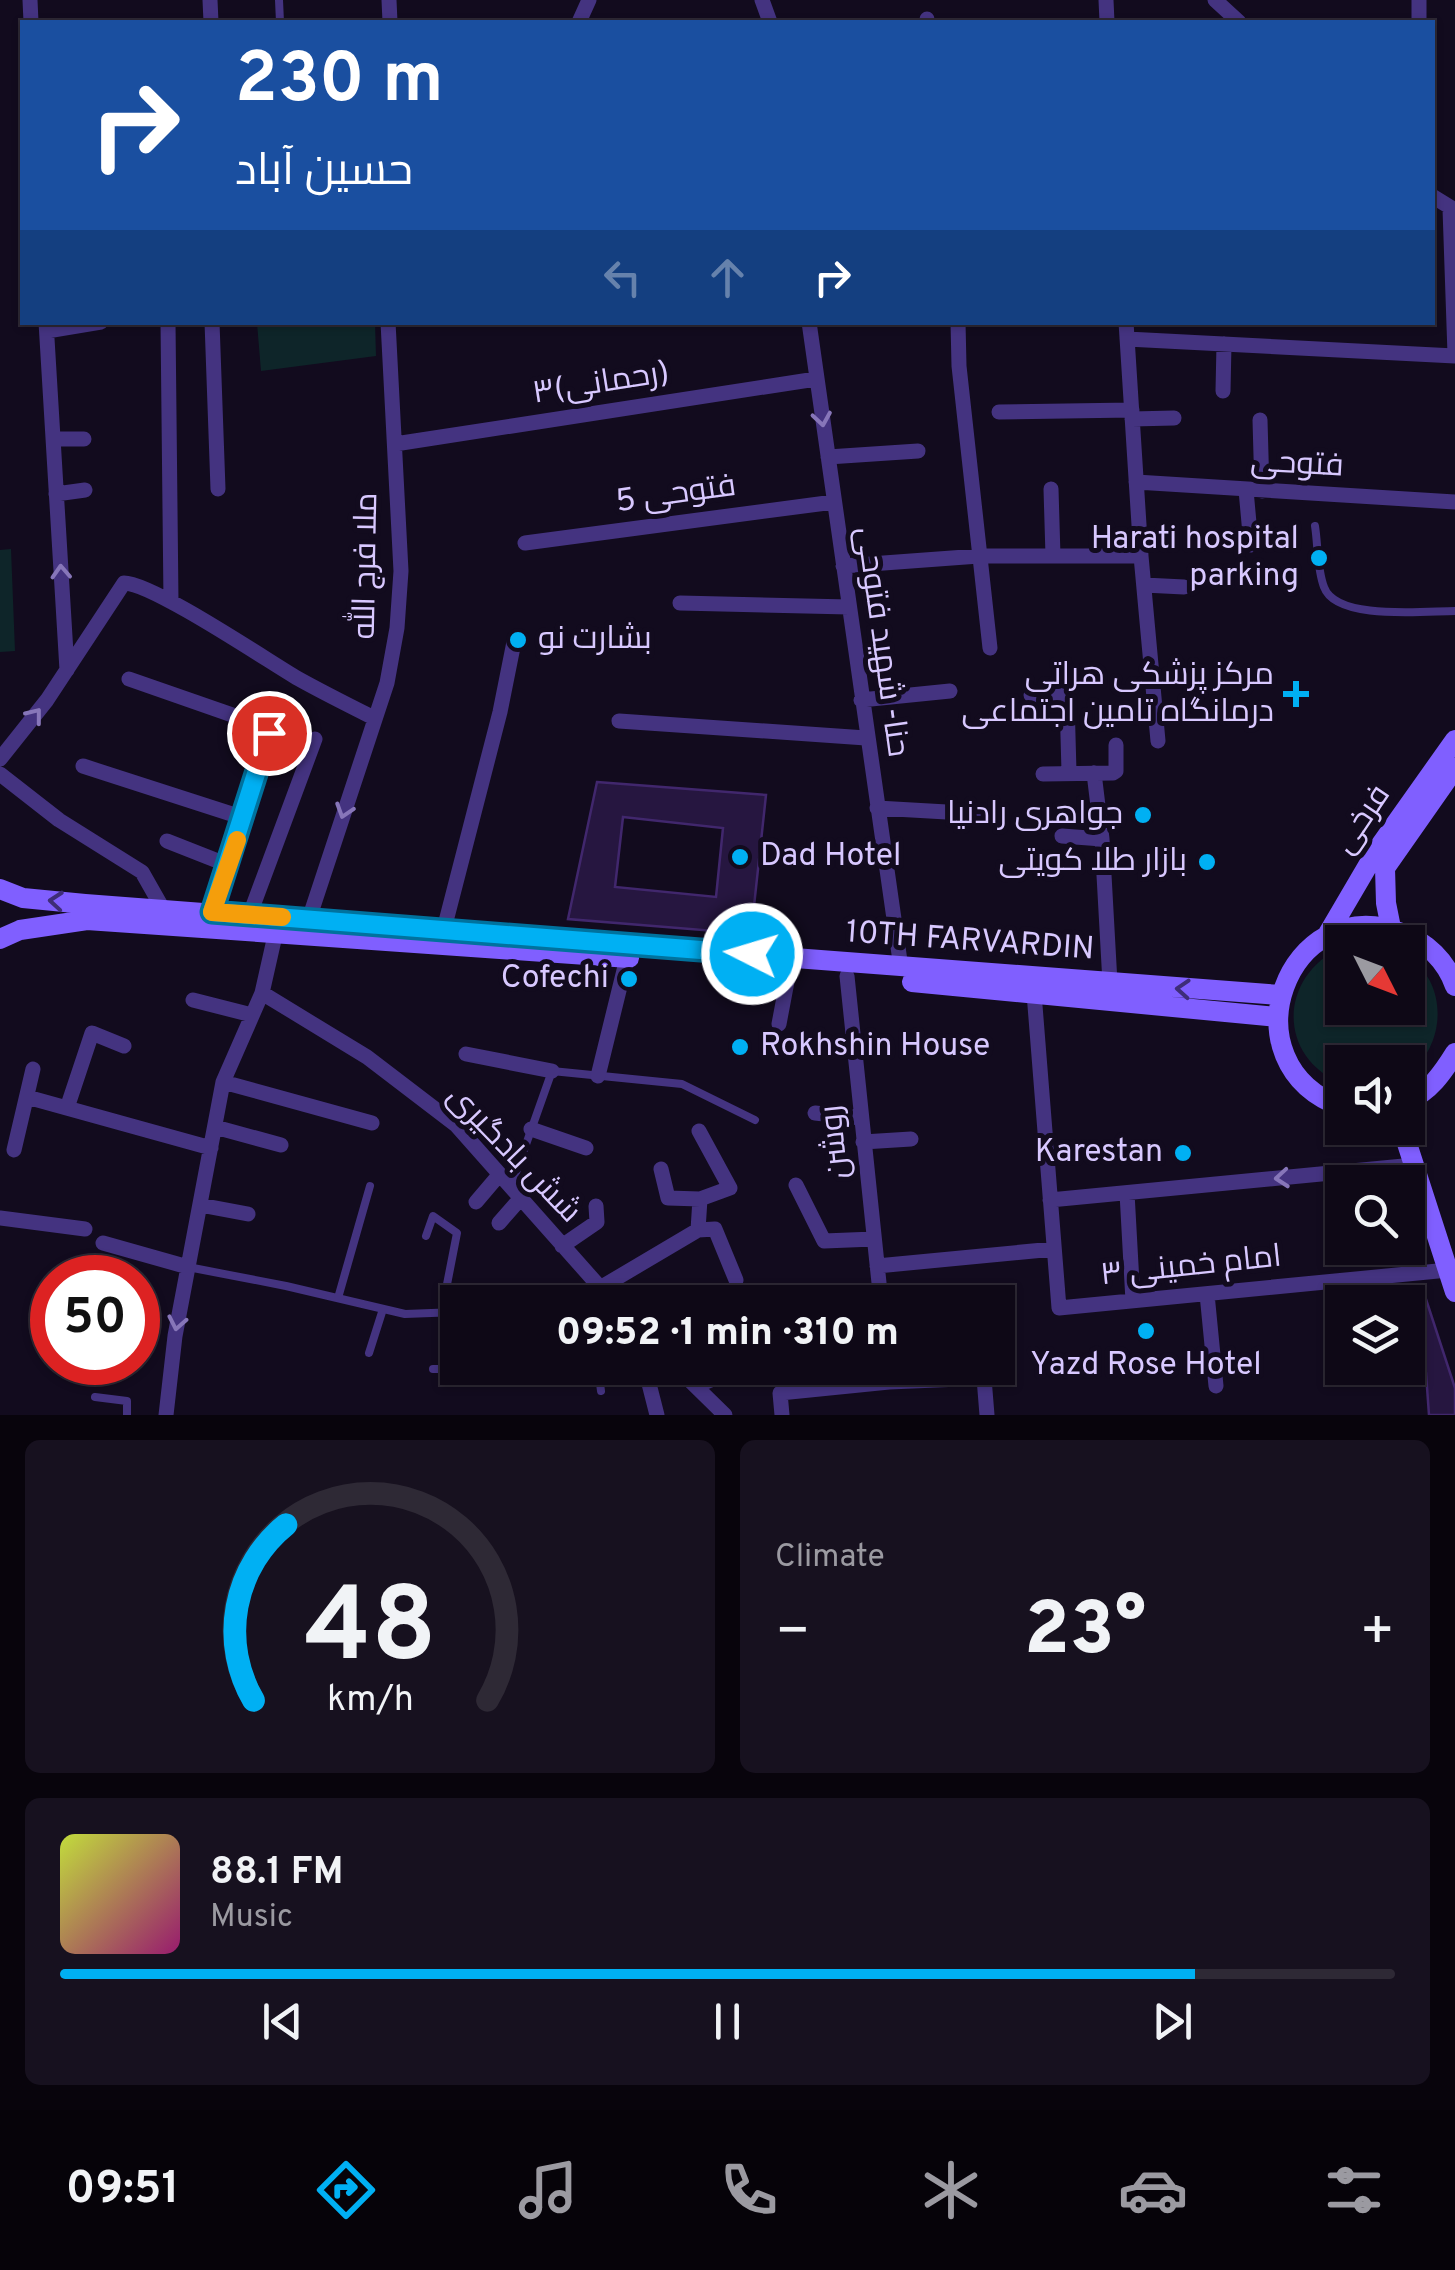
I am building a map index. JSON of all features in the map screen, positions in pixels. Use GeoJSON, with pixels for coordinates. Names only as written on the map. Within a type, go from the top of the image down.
{"type":"FeatureCollection","features":[{"type":"Feature","properties":{"kind":"main road","name":"فرخی"},"geometry":{"type":"LineString","coordinates":[[1333,925],[1377,850],[1455,740]]}},
{"type":"Feature","properties":{"kind":"main road","name":"فرخی"},"geometry":{"type":"LineString","coordinates":[[1390,925],[1386,868],[1454,770]]}},
{"type":"Feature","properties":{"kind":"main road","name":"10TH FARVARDIN"},"geometry":{"type":"LineString","coordinates":[[0,889],[23,898],[1280,995]]}},
{"type":"Feature","properties":{"kind":"main road","name":"10TH FARVARDIN"},"geometry":{"type":"LineString","coordinates":[[0,940],[20,930],[87,920],[276,931],[847,976],[1277,1018]]}},
{"type":"Feature","properties":{"kind":"main road","name":"فرخی"},"geometry":{"type":"LineString","coordinates":[[1280,995],[1297,962],[1325,938]]}},
{"type":"Feature","properties":{"kind":"main road"},"geometry":{"type":"LineString","coordinates":[[1425,946],[1435,953],[1455,986]]}},
{"type":"Feature","properties":{"kind":"main road"},"geometry":{"type":"LineString","coordinates":[[1280,995],[1277,1018],[1281,1046],[1294,1072],[1325,1098]]}},
{"type":"Feature","properties":{"kind":"main road"},"geometry":{"type":"LineString","coordinates":[[1425,1091],[1441,1076],[1455,1053]]}},
{"type":"Feature","properties":{"kind":"main road"},"geometry":{"type":"LineString","coordinates":[[1408,1145],[1414,1165]]}},
{"type":"Feature","properties":{"kind":"main road"},"geometry":{"type":"LineString","coordinates":[[1425,1199],[1453,1286]]}},
{"type":"Feature","properties":{"kind":"street"},"geometry":{"type":"LineString","coordinates":[[762,2],[782,0]]}},
{"type":"Feature","properties":{"kind":"street"},"geometry":{"type":"LineString","coordinates":[[1215,0],[1237,20]]}},
{"type":"Feature","properties":{"kind":"street"},"geometry":{"type":"LineString","coordinates":[[1158,741],[1141,556],[1127,331],[1224,344],[1455,355],[1452,209]]}},
{"type":"Feature","properties":{"kind":"street"},"geometry":{"type":"LineString","coordinates":[[1435,243],[1451,246]]}},
{"type":"Feature","properties":{"kind":"street"},"geometry":{"type":"LineString","coordinates":[[168,325],[171,602]]}},
{"type":"Feature","properties":{"kind":"street"},"geometry":{"type":"LineString","coordinates":[[212,325],[218,490]]}},
{"type":"Feature","properties":{"kind":"street","name":"ملا فرج الله"},"geometry":{"type":"LineString","coordinates":[[309,919],[387,683],[398,628],[400,572],[388,325]]}},
{"type":"Feature","properties":{"kind":"street","name":"حنا- شهید فتوحی"},"geometry":{"type":"LineString","coordinates":[[809,325],[901,968]]}},
{"type":"Feature","properties":{"kind":"street"},"geometry":{"type":"LineString","coordinates":[[958,325],[958,366],[990,648]]}},
{"type":"Feature","properties":{"kind":"street"},"geometry":{"type":"LineString","coordinates":[[46,327],[67,670]]}},
{"type":"Feature","properties":{"kind":"street"},"geometry":{"type":"LineString","coordinates":[[1224,344],[1224,391]]}},
{"type":"Feature","properties":{"kind":"street","name":"۳(رحمانی)"},"geometry":{"type":"LineString","coordinates":[[395,444],[816,379]]}},
{"type":"Feature","properties":{"kind":"street"},"geometry":{"type":"LineString","coordinates":[[999,412],[1174,418]]}},
{"type":"Feature","properties":{"kind":"street"},"geometry":{"type":"LineString","coordinates":[[1250,545],[1260,420]]}},
{"type":"Feature","properties":{"kind":"street"},"geometry":{"type":"LineString","coordinates":[[53,439],[84,438]]}},
{"type":"Feature","properties":{"kind":"street"},"geometry":{"type":"LineString","coordinates":[[828,457],[918,452]]}},
{"type":"Feature","properties":{"kind":"street","name":"فتوحی"},"geometry":{"type":"LineString","coordinates":[[1136,482],[1455,502]]}},
{"type":"Feature","properties":{"kind":"street"},"geometry":{"type":"LineString","coordinates":[[1051,488],[1053,556]]}},
{"type":"Feature","properties":{"kind":"street"},"geometry":{"type":"LineString","coordinates":[[56,494],[85,490]]}},
{"type":"Feature","properties":{"kind":"street","name":"فتوحی 5"},"geometry":{"type":"LineString","coordinates":[[526,543],[834,502]]}},
{"type":"Feature","properties":{"kind":"street"},"geometry":{"type":"LineString","coordinates":[[843,566],[978,556],[1141,556]]}},
{"type":"Feature","properties":{"kind":"street"},"geometry":{"type":"LineString","coordinates":[[0,760],[67,670],[124,583],[171,602],[297,678],[374,718]]}},
{"type":"Feature","properties":{"kind":"street"},"geometry":{"type":"LineString","coordinates":[[1144,585],[1184,587]]}},
{"type":"Feature","properties":{"kind":"street"},"geometry":{"type":"LineString","coordinates":[[680,604],[849,607]]}},
{"type":"Feature","properties":{"kind":"street"},"geometry":{"type":"LineString","coordinates":[[444,929],[514,642]]}},
{"type":"Feature","properties":{"kind":"street"},"geometry":{"type":"LineString","coordinates":[[130,679],[264,726],[269,733],[212,912]]}},
{"type":"Feature","properties":{"kind":"street"},"geometry":{"type":"LineString","coordinates":[[861,700],[950,691]]}},
{"type":"Feature","properties":{"kind":"street"},"geometry":{"type":"LineString","coordinates":[[1031,695],[1065,697],[1069,772]]}},
{"type":"Feature","properties":{"kind":"street"},"geometry":{"type":"LineString","coordinates":[[618,721],[866,738]]}},
{"type":"Feature","properties":{"kind":"street"},"geometry":{"type":"LineString","coordinates":[[250,914],[315,739]]}},
{"type":"Feature","properties":{"kind":"street"},"geometry":{"type":"LineString","coordinates":[[1043,774],[1116,772],[1116,745]]}},
{"type":"Feature","properties":{"kind":"street"},"geometry":{"type":"LineString","coordinates":[[82,766],[244,818]]}},
{"type":"Feature","properties":{"kind":"street"},"geometry":{"type":"LineString","coordinates":[[1094,773],[1110,983]]}},
{"type":"Feature","properties":{"kind":"street"},"geometry":{"type":"LineString","coordinates":[[0,774],[59,820],[142,872],[163,909]]}},
{"type":"Feature","properties":{"kind":"street"},"geometry":{"type":"LineString","coordinates":[[877,808],[998,815]]}},
{"type":"Feature","properties":{"kind":"street"},"geometry":{"type":"LineString","coordinates":[[1062,836],[1102,839]]}},
{"type":"Feature","properties":{"kind":"street"},"geometry":{"type":"LineString","coordinates":[[167,841],[228,864]]}},
{"type":"Feature","properties":{"kind":"street"},"geometry":{"type":"LineString","coordinates":[[166,1415],[174,1336],[223,1082],[262,993],[276,931]]}},
{"type":"Feature","properties":{"kind":"street"},"geometry":{"type":"LineString","coordinates":[[598,1076],[627,958]]}},
{"type":"Feature","properties":{"kind":"street"},"geometry":{"type":"LineString","coordinates":[[779,1024],[788,971]]}},
{"type":"Feature","properties":{"kind":"street","name":"روشن"},"geometry":{"type":"LineString","coordinates":[[847,976],[879,1285]]}},
{"type":"Feature","properties":{"kind":"street","name":"شش بادگیری"},"geometry":{"type":"LineString","coordinates":[[262,993],[366,1057],[456,1125],[597,1285]]}},
{"type":"Feature","properties":{"kind":"street"},"geometry":{"type":"LineString","coordinates":[[877,1266],[1054,1249],[1034,994]]}},
{"type":"Feature","properties":{"kind":"street"},"geometry":{"type":"LineString","coordinates":[[194,1000],[252,1015]]}},
{"type":"Feature","properties":{"kind":"street"},"geometry":{"type":"LineString","coordinates":[[67,1108],[92,1033],[124,1046]]}},
{"type":"Feature","properties":{"kind":"street"},"geometry":{"type":"LineString","coordinates":[[466,1054],[552,1072]]}},
{"type":"Feature","properties":{"kind":"street"},"geometry":{"type":"LineString","coordinates":[[14,1150],[33,1069]]}},
{"type":"Feature","properties":{"kind":"street"},"geometry":{"type":"LineString","coordinates":[[223,1082],[372,1123]]}},
{"type":"Feature","properties":{"kind":"street"},"geometry":{"type":"LineString","coordinates":[[27,1097],[211,1148]]}},
{"type":"Feature","properties":{"kind":"street"},"geometry":{"type":"LineString","coordinates":[[815,1113],[860,1118]]}},
{"type":"Feature","properties":{"kind":"street"},"geometry":{"type":"LineString","coordinates":[[215,1127],[281,1144]]}},
{"type":"Feature","properties":{"kind":"street"},"geometry":{"type":"LineString","coordinates":[[531,1130],[586,1148]]}},
{"type":"Feature","properties":{"kind":"street"},"geometry":{"type":"LineString","coordinates":[[662,1169],[668,1198],[700,1199],[730,1188],[699,1131]]}},
{"type":"Feature","properties":{"kind":"street"},"geometry":{"type":"LineString","coordinates":[[863,1142],[911,1139]]}},
{"type":"Feature","properties":{"kind":"street"},"geometry":{"type":"LineString","coordinates":[[1050,1200],[1325,1173]]}},
{"type":"Feature","properties":{"kind":"street"},"geometry":{"type":"LineString","coordinates":[[796,1185],[824,1241],[874,1240]]}},
{"type":"Feature","properties":{"kind":"street"},"geometry":{"type":"LineString","coordinates":[[476,1202],[510,1188]]}},
{"type":"Feature","properties":{"kind":"street"},"geometry":{"type":"LineString","coordinates":[[500,1223],[510,1188]]}},
{"type":"Feature","properties":{"kind":"street"},"geometry":{"type":"LineString","coordinates":[[1127,1192],[1133,1301]]}},
{"type":"Feature","properties":{"kind":"street"},"geometry":{"type":"LineString","coordinates":[[698,1230],[700,1199]]}},
{"type":"Feature","properties":{"kind":"street"},"geometry":{"type":"LineString","coordinates":[[200,1205],[248,1214]]}},
{"type":"Feature","properties":{"kind":"street"},"geometry":{"type":"LineString","coordinates":[[562,1246],[598,1222],[596,1206]]}},
{"type":"Feature","properties":{"kind":"street"},"geometry":{"type":"LineString","coordinates":[[0,1218],[85,1229]]}},
{"type":"Feature","properties":{"kind":"street"},"geometry":{"type":"LineString","coordinates":[[605,1285],[698,1230],[716,1229],[736,1280]]}},
{"type":"Feature","properties":{"kind":"street"},"geometry":{"type":"LineString","coordinates":[[103,1243],[188,1267]]}},
{"type":"Feature","properties":{"kind":"street","name":"امام خمینی ۳"},"geometry":{"type":"LineString","coordinates":[[1054,1249],[1059,1308],[1207,1294],[1453,1286]]}},
{"type":"Feature","properties":{"kind":"street"},"geometry":{"type":"LineString","coordinates":[[1207,1294],[1216,1386]]}},
{"type":"Feature","properties":{"kind":"street"},"geometry":{"type":"LineString","coordinates":[[650,1385],[658,1415]]}},
{"type":"Feature","properties":{"kind":"street"},"geometry":{"type":"LineString","coordinates":[[782,1415],[780,1393],[828,1385]]}},
{"type":"Feature","properties":{"kind":"street"},"geometry":{"type":"LineString","coordinates":[[985,1385],[987,1415]]}},
{"type":"Feature","properties":{"kind":"street"},"geometry":{"type":"LineString","coordinates":[[696,1386],[725,1415]]}},
{"type":"Feature","properties":{"kind":"lane"},"geometry":{"type":"LineString","coordinates":[[1315,526],[1324,590],[1335,601],[1365,610],[1455,611]]}},
{"type":"Feature","properties":{"kind":"lane"},"geometry":{"type":"LineString","coordinates":[[510,1188],[552,1072],[682,1084],[755,1120]]}},
{"type":"Feature","properties":{"kind":"lane"},"geometry":{"type":"LineString","coordinates":[[338,1298],[370,1186]]}},
{"type":"Feature","properties":{"kind":"lane"},"geometry":{"type":"LineString","coordinates":[[426,1236],[433,1216],[457,1234],[447,1285]]}},
{"type":"Feature","properties":{"kind":"lane"},"geometry":{"type":"LineString","coordinates":[[188,1267],[405,1314],[440,1310]]}},
{"type":"Feature","properties":{"kind":"lane"},"geometry":{"type":"LineString","coordinates":[[369,1353],[382,1309]]}},
{"type":"Feature","properties":{"kind":"lane"},"geometry":{"type":"LineString","coordinates":[[433,1369],[440,1369]]}},
{"type":"Feature","properties":{"kind":"lane"},"geometry":{"type":"LineString","coordinates":[[600,1385],[601,1391]]}},
{"type":"Feature","properties":{"kind":"lane"},"geometry":{"type":"LineString","coordinates":[[96,1397],[127,1401],[127,1415]]}},
{"type":"Feature","properties":{"kind":"green space"},"geometry":{"type":"Polygon","coordinates":[[[257,325],[375,325],[376,356],[261,371],[257,325]]]}},
{"type":"Feature","properties":{"kind":"green space"},"geometry":{"type":"Polygon","coordinates":[[[11,549],[15,651],[0,652],[0,550],[11,549]]]}},
{"type":"Feature","properties":{"kind":"green space"},"geometry":{"type":"Polygon","coordinates":[[[1325,958],[1325,1025],[1425,1025],[1425,974],[1431,982],[1438,1015],[1436,1032],[1425,1056],[1425,1045],[1325,1045],[1325,1074],[1320,1071],[1305,1055],[1296,1036],[1294,1016],[1297,996],[1306,977],[1325,958]]]}},
{"type":"Feature","properties":{"kind":"building","name":"Dad Hotel"},"geometry":{"type":"Polygon","coordinates":[[[597,782],[766,795],[751,934],[568,919],[597,782]],[[623,817],[615,887],[716,897],[723,828],[623,817]]]}},
{"type":"Feature","properties":{"kind":"building"},"geometry":{"type":"Polygon","coordinates":[[[1425,1296],[1455,1388],[1455,1415],[1429,1415],[1425,1296]]]}},
{"type":"Feature","properties":{"kind":"slow traffic"},"geometry":{"type":"LineString","coordinates":[[237,840],[212,912],[282,917]]}},
{"type":"Feature","properties":{"kind":"place","name":"Harati hospital parking"},"geometry":{"type":"Point","coordinates":[1319,558]}},
{"type":"Feature","properties":{"kind":"place","name":"بشارت نو"},"geometry":{"type":"Point","coordinates":[518,640]}},
{"type":"Feature","properties":{"kind":"place","name":"مرکز پزشکی هراتی درمانگاه تامین اجتماعی"},"geometry":{"type":"Point","coordinates":[1296,694]}},
{"type":"Feature","properties":{"kind":"place","name":"جواهری رادنیا"},"geometry":{"type":"Point","coordinates":[1143,815]}},
{"type":"Feature","properties":{"kind":"place","name":"Dad Hotel"},"geometry":{"type":"Point","coordinates":[740,857]}},
{"type":"Feature","properties":{"kind":"place","name":"بازار طلا کویتی"},"geometry":{"type":"Point","coordinates":[1207,862]}},
{"type":"Feature","properties":{"kind":"place","name":"Cofechi"},"geometry":{"type":"Point","coordinates":[629,979]}},
{"type":"Feature","properties":{"kind":"place","name":"Rokhshin House"},"geometry":{"type":"Point","coordinates":[740,1047]}},
{"type":"Feature","properties":{"kind":"place","name":"Karestan"},"geometry":{"type":"Point","coordinates":[1183,1153]}},
{"type":"Feature","properties":{"kind":"place","name":"Yazd Rose Hotel"},"geometry":{"type":"Point","coordinates":[1146,1331]}},
{"type":"Feature","properties":{"kind":"route"},"geometry":{"type":"LineString","coordinates":[[269,733],[212,912],[752,954]]}}]}
